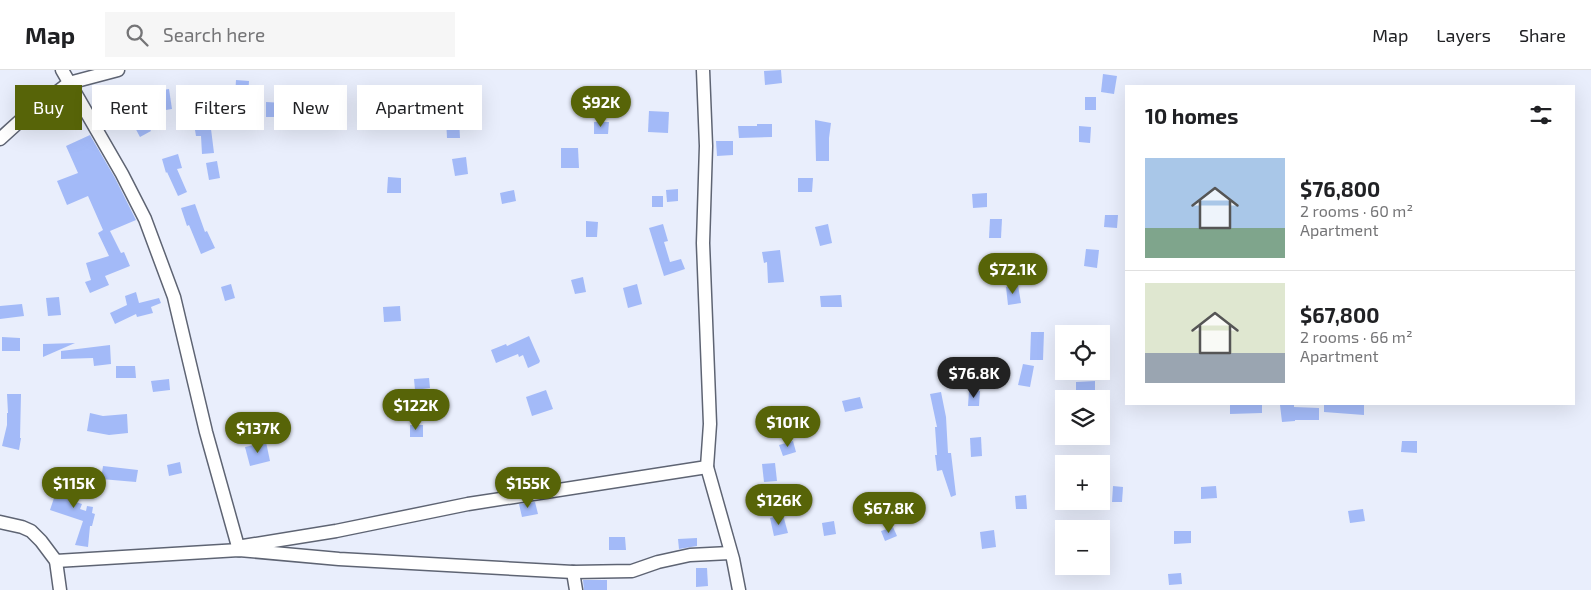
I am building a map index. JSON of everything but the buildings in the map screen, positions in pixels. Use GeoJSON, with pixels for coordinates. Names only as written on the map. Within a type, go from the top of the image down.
{"type":"FeatureCollection","features":[{"type":"Feature","properties":{"kind":"street"},"geometry":{"type":"LineString","coordinates":[[62,70],[122,174],[145,219],[170,289],[238,548]]}},
{"type":"Feature","properties":{"kind":"street"},"geometry":{"type":"LineString","coordinates":[[0,139],[22,119],[69,83],[118,70]]}},
{"type":"Feature","properties":{"kind":"street"},"geometry":{"type":"LineString","coordinates":[[703,70],[706,146],[703,243],[710,424],[707,466],[739,590]]}},
{"type":"Feature","properties":{"kind":"street"},"geometry":{"type":"LineString","coordinates":[[56,562],[238,548],[336,531],[468,504],[707,466]]}},
{"type":"Feature","properties":{"kind":"street"},"geometry":{"type":"LineString","coordinates":[[0,522],[31,531],[41,541],[56,562],[60,590]]}},
{"type":"Feature","properties":{"kind":"street"},"geometry":{"type":"LineString","coordinates":[[238,548],[339,560],[573,572],[632,571],[658,562],[690,555],[730,553]]}},
{"type":"Feature","properties":{"kind":"street"},"geometry":{"type":"LineString","coordinates":[[573,572],[576,590]]}}]}
